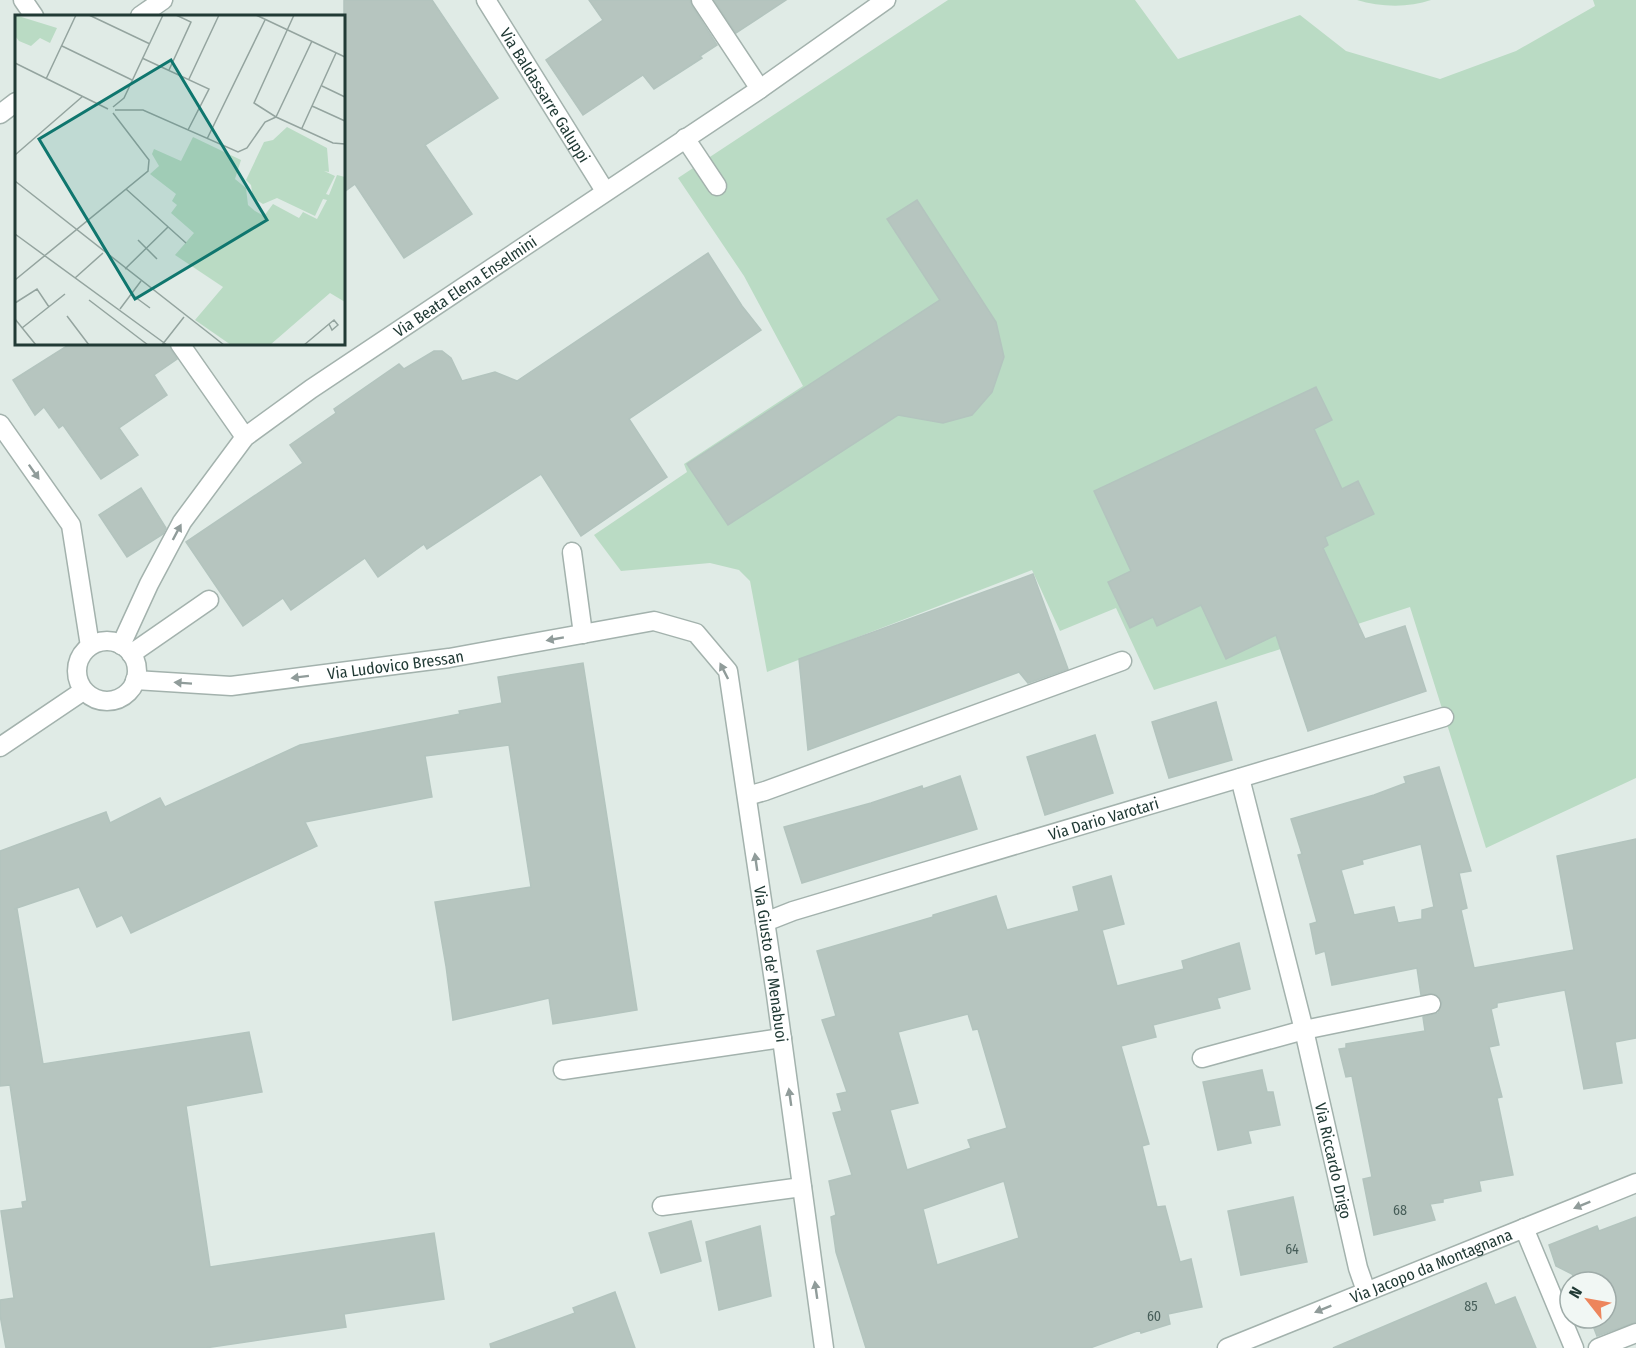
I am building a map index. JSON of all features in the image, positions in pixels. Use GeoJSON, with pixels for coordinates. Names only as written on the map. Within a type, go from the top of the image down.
{"type":"FeatureCollection","features":[{"type":"Feature","properties":{"kind":"street"},"geometry":{"type":"LineString","coordinates":[[23,0],[33,15]]}},
{"type":"Feature","properties":{"kind":"street"},"geometry":{"type":"LineString","coordinates":[[141,15],[163,0]]}},
{"type":"Feature","properties":{"kind":"street","name":"Via Baldassarre Galuppi"},"geometry":{"type":"LineString","coordinates":[[486,0],[605,191]]}},
{"type":"Feature","properties":{"kind":"street"},"geometry":{"type":"LineString","coordinates":[[701,0],[760,89]]}},
{"type":"Feature","properties":{"kind":"street","name":"Via Beata Elena Enselmini"},"geometry":{"type":"LineString","coordinates":[[126,650],[149,584],[182,522],[245,437],[311,389],[760,89],[886,0]]}},
{"type":"Feature","properties":{"kind":"street"},"geometry":{"type":"LineString","coordinates":[[0,114],[15,103]]}},
{"type":"Feature","properties":{"kind":"street"},"geometry":{"type":"LineString","coordinates":[[685,138],[717,186]]}},
{"type":"Feature","properties":{"kind":"street"},"geometry":{"type":"LineString","coordinates":[[181,345],[245,437]]}},
{"type":"Feature","properties":{"kind":"street"},"geometry":{"type":"LineString","coordinates":[[0,424],[70,525],[90,646]]}},
{"type":"Feature","properties":{"kind":"street"},"geometry":{"type":"LineString","coordinates":[[572,552],[583,634]]}},
{"type":"Feature","properties":{"kind":"street"},"geometry":{"type":"LineString","coordinates":[[126,650],[209,600]]}},
{"type":"Feature","properties":{"kind":"street","name":"Via Ludovico Bressan"},"geometry":{"type":"LineString","coordinates":[[135,680],[231,686],[449,658],[654,621]]}},
{"type":"Feature","properties":{"kind":"street","name":"Via Giusto de' Menabuoi"},"geometry":{"type":"LineString","coordinates":[[654,621],[696,633],[728,671],[782,1038],[824,1348]]}},
{"type":"Feature","properties":{"kind":"street"},"geometry":{"type":"LineString","coordinates":[[105,641],[126,650],[135,663],[135,680],[125,695],[117,699],[99,700],[83,691],[76,672],[82,653],[90,646],[105,641]]}},
{"type":"Feature","properties":{"kind":"street"},"geometry":{"type":"LineString","coordinates":[[747,796],[1122,661]]}},
{"type":"Feature","properties":{"kind":"street"},"geometry":{"type":"LineString","coordinates":[[0,747],[83,691]]}},
{"type":"Feature","properties":{"kind":"street","name":"Via Dario Varotari"},"geometry":{"type":"LineString","coordinates":[[765,921],[1444,717]]}},
{"type":"Feature","properties":{"kind":"street","name":"Via Riccardo Drigo"},"geometry":{"type":"LineString","coordinates":[[1240,778],[1304,1030],[1358,1268],[1366,1291]]}},
{"type":"Feature","properties":{"kind":"street"},"geometry":{"type":"LineString","coordinates":[[1202,1058],[1304,1030],[1431,1004]]}},
{"type":"Feature","properties":{"kind":"street"},"geometry":{"type":"LineString","coordinates":[[563,1070],[782,1038]]}},
{"type":"Feature","properties":{"kind":"street","name":"Via Jacopo da Montagnana"},"geometry":{"type":"LineString","coordinates":[[1227,1348],[1636,1183]]}},
{"type":"Feature","properties":{"kind":"street"},"geometry":{"type":"LineString","coordinates":[[662,1206],[802,1187]]}},
{"type":"Feature","properties":{"kind":"street"},"geometry":{"type":"LineString","coordinates":[[1524,1228],[1574,1348]]}},
{"type":"Feature","properties":{"kind":"street"},"geometry":{"type":"LineString","coordinates":[[1598,1348],[1636,1333]]}},
{"type":"Feature","properties":{"kind":"green space"},"geometry":{"type":"Polygon","coordinates":[[[948,0],[1135,0],[1178,59],[1300,15],[1346,51],[1440,79],[1516,51],[1595,6],[1593,0],[1636,0],[1636,778],[1486,848],[1410,607],[1154,690],[1116,608],[1060,631],[1032,570],[767,672],[750,581],[739,570],[710,563],[621,571],[594,535],[687,472],[684,464],[803,386],[744,276],[678,178],[948,0]]]}},
{"type":"Feature","properties":{"kind":"green space"},"geometry":{"type":"Polygon","coordinates":[[[1357,0],[1431,0],[1394,6],[1357,0]]]}},
{"type":"Feature","properties":{"kind":"building"},"geometry":{"type":"Polygon","coordinates":[[[344,0],[432,0],[498,98],[425,145],[472,214],[404,258],[355,184],[345,191],[344,0]]]}},
{"type":"Feature","properties":{"kind":"building"},"geometry":{"type":"Polygon","coordinates":[[[589,0],[690,0],[717,45],[700,56],[702,58],[654,89],[643,75],[583,115],[546,60],[603,20],[589,0]]]}},
{"type":"Feature","properties":{"kind":"building"},"geometry":{"type":"Polygon","coordinates":[[[714,0],[786,0],[736,33],[714,0]]]}},
{"type":"Feature","properties":{"kind":"building"},"geometry":{"type":"Polygon","coordinates":[[[917,200],[996,322],[1004,357],[992,392],[972,415],[943,423],[898,415],[728,525],[687,464],[940,300],[887,219],[917,200]]]}},
{"type":"Feature","properties":{"kind":"building"},"geometry":{"type":"Polygon","coordinates":[[[708,253],[742,306],[761,330],[629,419],[667,477],[581,536],[541,474],[427,549],[424,544],[378,577],[365,558],[291,610],[283,598],[243,626],[186,542],[303,463],[290,445],[336,413],[334,409],[399,364],[404,369],[434,351],[442,351],[451,358],[462,381],[495,372],[517,381],[708,253]]]}},
{"type":"Feature","properties":{"kind":"building"},"geometry":{"type":"Polygon","coordinates":[[[68,345],[169,345],[177,359],[154,375],[167,395],[119,428],[138,455],[101,479],[63,425],[59,428],[44,407],[35,415],[13,380],[68,345]]]}},
{"type":"Feature","properties":{"kind":"building"},"geometry":{"type":"Polygon","coordinates":[[[1316,387],[1332,420],[1314,429],[1342,489],[1358,481],[1374,514],[1325,537],[1328,545],[1323,548],[1365,639],[1405,626],[1426,691],[1308,731],[1276,635],[1226,659],[1201,605],[1157,626],[1153,617],[1130,628],[1108,582],[1131,571],[1094,491],[1316,387]]]}},
{"type":"Feature","properties":{"kind":"building"},"geometry":{"type":"Polygon","coordinates":[[[141,488],[166,528],[163,534],[127,557],[99,515],[141,488]]]}},
{"type":"Feature","properties":{"kind":"building"},"geometry":{"type":"Polygon","coordinates":[[[1033,574],[1068,669],[1028,683],[1019,672],[808,750],[799,659],[1033,574]]]}},
{"type":"Feature","properties":{"kind":"building"},"geometry":{"type":"Polygon","coordinates":[[[583,663],[637,1010],[553,1024],[549,998],[453,1020],[435,902],[531,887],[509,745],[425,756],[432,797],[305,822],[317,846],[131,933],[122,915],[97,927],[79,887],[14,909],[17,909],[43,1064],[249,1032],[262,1092],[186,1106],[210,1267],[434,1233],[444,1299],[344,1314],[346,1327],[205,1348],[6,1348],[0,1315],[0,1300],[14,1298],[1,1211],[23,1208],[22,1202],[27,1201],[10,1085],[0,1086],[0,851],[106,812],[110,823],[160,798],[165,807],[300,745],[460,714],[459,711],[502,703],[498,677],[583,663]]]}},
{"type":"Feature","properties":{"kind":"building"},"geometry":{"type":"Polygon","coordinates":[[[1216,702],[1232,760],[1169,778],[1152,722],[1216,702]]]}},
{"type":"Feature","properties":{"kind":"building"},"geometry":{"type":"Polygon","coordinates":[[[1095,735],[1113,793],[1045,815],[1027,757],[1095,735]]]}},
{"type":"Feature","properties":{"kind":"building"},"geometry":{"type":"Polygon","coordinates":[[[1439,767],[1471,871],[1459,873],[1467,908],[1461,910],[1474,968],[1574,950],[1557,856],[1636,839],[1636,1038],[1615,1042],[1622,1083],[1584,1089],[1565,990],[1497,1003],[1497,1007],[1491,1009],[1499,1045],[1489,1047],[1502,1097],[1497,1098],[1513,1175],[1479,1181],[1481,1191],[1430,1204],[1435,1220],[1374,1235],[1363,1179],[1372,1177],[1352,1076],[1346,1077],[1339,1049],[1346,1048],[1346,1044],[1425,1031],[1423,1017],[1438,1013],[1442,1002],[1435,994],[1421,995],[1417,968],[1332,985],[1325,951],[1316,954],[1310,924],[1317,922],[1298,855],[1302,854],[1291,819],[1374,795],[1406,783],[1404,777],[1439,767]],[[1421,844],[1362,860],[1363,864],[1341,870],[1354,915],[1394,907],[1398,923],[1422,919],[1422,910],[1434,907],[1421,844]]]}},
{"type":"Feature","properties":{"kind":"building"},"geometry":{"type":"Polygon","coordinates":[[[960,776],[977,829],[802,883],[784,827],[922,786],[923,789],[960,776]]]}},
{"type":"Feature","properties":{"kind":"building"},"geometry":{"type":"Polygon","coordinates":[[[1111,876],[1124,924],[1102,930],[1117,986],[1184,969],[1182,961],[1239,943],[1250,989],[1217,998],[1220,1008],[1153,1025],[1156,1037],[1121,1046],[1149,1144],[1142,1146],[1157,1207],[1165,1206],[1180,1262],[1191,1259],[1202,1307],[1168,1314],[1170,1324],[1141,1333],[1140,1330],[1090,1348],[866,1348],[836,1252],[831,1217],[836,1215],[829,1181],[852,1175],[833,1113],[842,1111],[837,1094],[847,1092],[822,1020],[836,1016],[817,951],[996,896],[1007,930],[1079,911],[1073,887],[1111,876]],[[968,1014],[898,1032],[918,1103],[890,1110],[907,1170],[971,1148],[968,1140],[1007,1128],[978,1029],[973,1030],[968,1014]],[[1004,1181],[923,1209],[937,1265],[1019,1238],[1004,1181]]]}},
{"type":"Feature","properties":{"kind":"building"},"geometry":{"type":"Polygon","coordinates":[[[1262,1070],[1267,1092],[1273,1092],[1280,1125],[1248,1131],[1251,1143],[1218,1150],[1203,1082],[1262,1070]]]}},
{"type":"Feature","properties":{"kind":"building"},"geometry":{"type":"Polygon","coordinates":[[[1293,1197],[1307,1262],[1241,1275],[1228,1211],[1293,1197]]]}},
{"type":"Feature","properties":{"kind":"building"},"geometry":{"type":"Polygon","coordinates":[[[1636,1217],[1636,1322],[1618,1328],[1618,1270],[1564,1270],[1556,1266],[1549,1245],[1597,1226],[1599,1231],[1636,1217]]]}},
{"type":"Feature","properties":{"kind":"building"},"geometry":{"type":"Polygon","coordinates":[[[691,1221],[701,1261],[661,1273],[649,1233],[691,1221]]]}},
{"type":"Feature","properties":{"kind":"building"},"geometry":{"type":"Polygon","coordinates":[[[760,1226],[771,1296],[719,1310],[706,1242],[760,1226]]]}},
{"type":"Feature","properties":{"kind":"building"},"geometry":{"type":"Polygon","coordinates":[[[1486,1283],[1495,1305],[1515,1297],[1536,1348],[1333,1348],[1486,1283]]]}},
{"type":"Feature","properties":{"kind":"building"},"geometry":{"type":"Polygon","coordinates":[[[615,1292],[635,1348],[491,1348],[490,1344],[575,1313],[573,1308],[615,1292]]]}},
{"type":"Feature","properties":{"kind":"building"},"geometry":{"type":"Polygon","coordinates":[[[1595,1330],[1614,1330],[1597,1336],[1595,1330]]]}}]}
